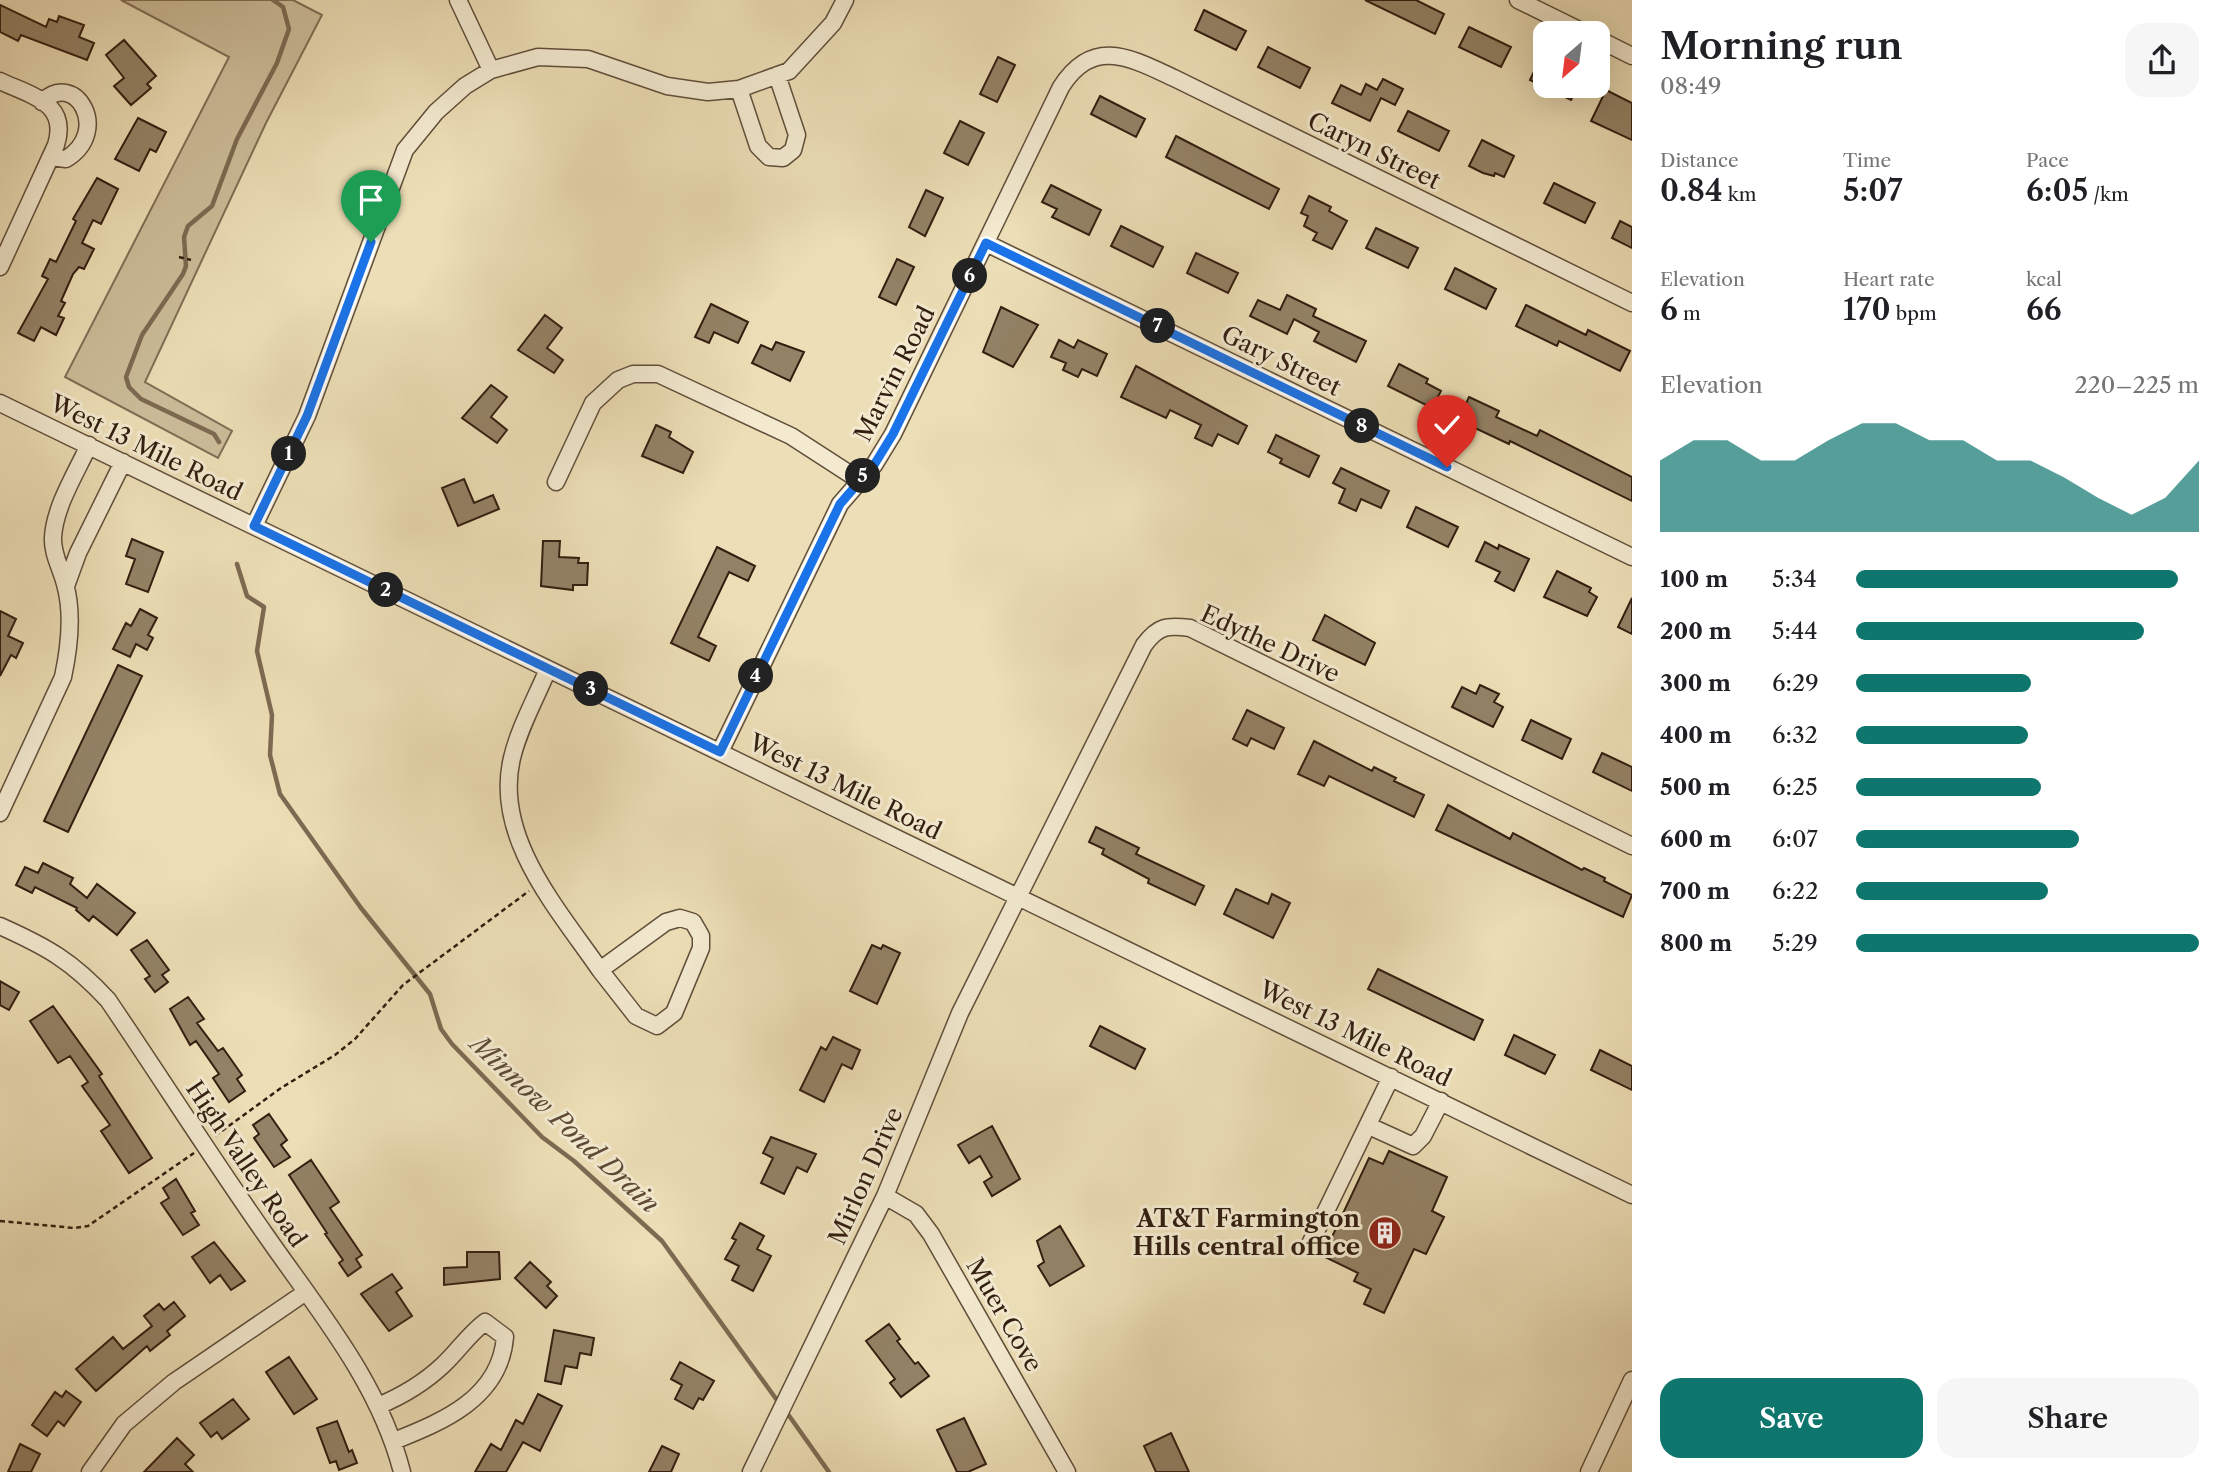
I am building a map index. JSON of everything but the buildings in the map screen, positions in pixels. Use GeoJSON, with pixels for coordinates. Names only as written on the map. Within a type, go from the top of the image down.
{"type":"FeatureCollection","features":[{"type":"Feature","properties":{"kind":"street"},"geometry":{"type":"LineString","coordinates":[[458,0],[491,70]]}},
{"type":"Feature","properties":{"kind":"street"},"geometry":{"type":"LineString","coordinates":[[254,526],[307,416],[405,150],[436,112],[465,86],[491,70],[538,57],[588,59],[667,86],[708,92],[739,89],[789,71],[833,23],[845,0]]}},
{"type":"Feature","properties":{"kind":"street"},"geometry":{"type":"LineString","coordinates":[[1518,0],[1561,21]]}},
{"type":"Feature","properties":{"kind":"street"},"geometry":{"type":"LineString","coordinates":[[1610,45],[1631,55]]}},
{"type":"Feature","properties":{"kind":"street","name":"Caryn Street"},"geometry":{"type":"LineString","coordinates":[[1092,57],[1120,56],[1174,78],[1632,303]]}},
{"type":"Feature","properties":{"kind":"street","name":"Marvin Road"},"geometry":{"type":"LineString","coordinates":[[720,752],[840,504],[874,465],[893,434],[1061,88],[1073,69],[1092,57]]}},
{"type":"Feature","properties":{"kind":"street"},"geometry":{"type":"LineString","coordinates":[[739,89],[758,146],[769,157],[783,158],[793,150],[797,135],[777,75]]}},
{"type":"Feature","properties":{"kind":"street"},"geometry":{"type":"LineString","coordinates":[[0,81],[42,102],[56,113],[61,127],[51,157],[0,267]]}},
{"type":"Feature","properties":{"kind":"street"},"geometry":{"type":"LineString","coordinates":[[42,102],[51,93],[61,91],[70,94],[81,103],[87,119],[88,135],[83,144],[66,159],[51,157]]}},
{"type":"Feature","properties":{"kind":"street","name":"Gary Street"},"geometry":{"type":"LineString","coordinates":[[986,243],[1632,556]]}},
{"type":"Feature","properties":{"kind":"street"},"geometry":{"type":"LineString","coordinates":[[556,482],[593,403],[602,392],[618,380],[649,373],[692,388],[791,436],[859,480]]}},
{"type":"Feature","properties":{"kind":"street","name":"West 13 Mile Road"},"geometry":{"type":"LineString","coordinates":[[0,403],[1632,1195]]}},
{"type":"Feature","properties":{"kind":"street"},"geometry":{"type":"LineString","coordinates":[[0,813],[63,677],[68,654],[66,586],[56,561],[53,537],[61,506],[89,446]]}},
{"type":"Feature","properties":{"kind":"street"},"geometry":{"type":"LineString","coordinates":[[66,586],[78,553],[123,462]]}},
{"type":"Feature","properties":{"kind":"street","name":"Edythe Drive"},"geometry":{"type":"LineString","coordinates":[[1016,895],[1144,645],[1154,631],[1167,625],[1190,628],[1632,846]]}},
{"type":"Feature","properties":{"kind":"street"},"geometry":{"type":"LineString","coordinates":[[548,669],[512,756],[507,798],[519,841],[541,882],[600,970],[636,1016],[657,1026],[674,1013],[701,947],[701,936],[693,922],[680,919],[666,922],[600,970]]}},
{"type":"Feature","properties":{"kind":"street","name":"Mirlon Drive"},"geometry":{"type":"LineString","coordinates":[[751,1472],[884,1196],[960,1013],[1016,895]]}},
{"type":"Feature","properties":{"kind":"street","name":"High Valley Road"},"geometry":{"type":"LineString","coordinates":[[0,926],[52,949],[83,973],[108,1000],[343,1345],[378,1406],[394,1441],[402,1472]]}},
{"type":"Feature","properties":{"kind":"street"},"geometry":{"type":"LineString","coordinates":[[1309,1246],[1391,1077]]}},
{"type":"Feature","properties":{"kind":"street"},"geometry":{"type":"LineString","coordinates":[[1369,1126],[1413,1146],[1423,1136],[1441,1101]]}},
{"type":"Feature","properties":{"kind":"street","name":"Muer Cove"},"geometry":{"type":"LineString","coordinates":[[884,1196],[916,1214],[932,1234],[1068,1472]]}},
{"type":"Feature","properties":{"kind":"street"},"geometry":{"type":"LineString","coordinates":[[90,1472],[124,1424],[174,1382],[306,1292]]}},
{"type":"Feature","properties":{"kind":"street"},"geometry":{"type":"LineString","coordinates":[[378,1406],[420,1385],[445,1364],[467,1335],[485,1322],[505,1337],[503,1358],[475,1397],[449,1419],[394,1441]]}},
{"type":"Feature","properties":{"kind":"street"},"geometry":{"type":"LineString","coordinates":[[1589,1472],[1632,1380]]}},
{"type":"Feature","properties":{"kind":"path"},"geometry":{"type":"LineString","coordinates":[[179,257],[191,260]]}},
{"type":"Feature","properties":{"kind":"path"},"geometry":{"type":"LineString","coordinates":[[403,985],[541,882]]}},
{"type":"Feature","properties":{"kind":"shaded area"},"geometry":{"type":"Polygon","coordinates":[[[121,0],[293,0],[322,15],[266,123],[145,382],[232,431],[218,458],[65,377],[229,57],[121,0]]]}},
{"type":"Feature","properties":{"kind":"waterway","name":"Minnow Pond Drain"},"geometry":{"type":"LineString","coordinates":[[219,442],[214,434],[141,399],[129,387],[126,377],[142,335],[183,274],[186,266],[184,237],[188,226],[212,206],[237,139],[277,63],[289,29],[283,7],[273,0]]}},
{"type":"Feature","properties":{"kind":"waterway","name":"Minnow Pond Drain"},"geometry":{"type":"LineString","coordinates":[[237,564],[247,596],[264,607],[257,651],[272,715],[270,755],[280,794],[361,908],[430,994],[441,1029],[452,1044],[542,1137],[574,1161],[662,1241],[779,1403]]}},
{"type":"Feature","properties":{"kind":"waterway","name":"Minnow Pond Drain"},"geometry":{"type":"LineString","coordinates":[[785,1410],[829,1472]]}},
{"type":"Feature","properties":{"kind":"place","name":"AT&T Farmington Hills central office"},"geometry":{"type":"Point","coordinates":[1385,1233]}},
{"type":"Feature","properties":{"kind":"route"},"geometry":{"type":"LineString","coordinates":[[371,242],[307,416],[254,526],[720,752],[840,504],[874,465],[893,434],[986,243],[1447,467]]}}]}
